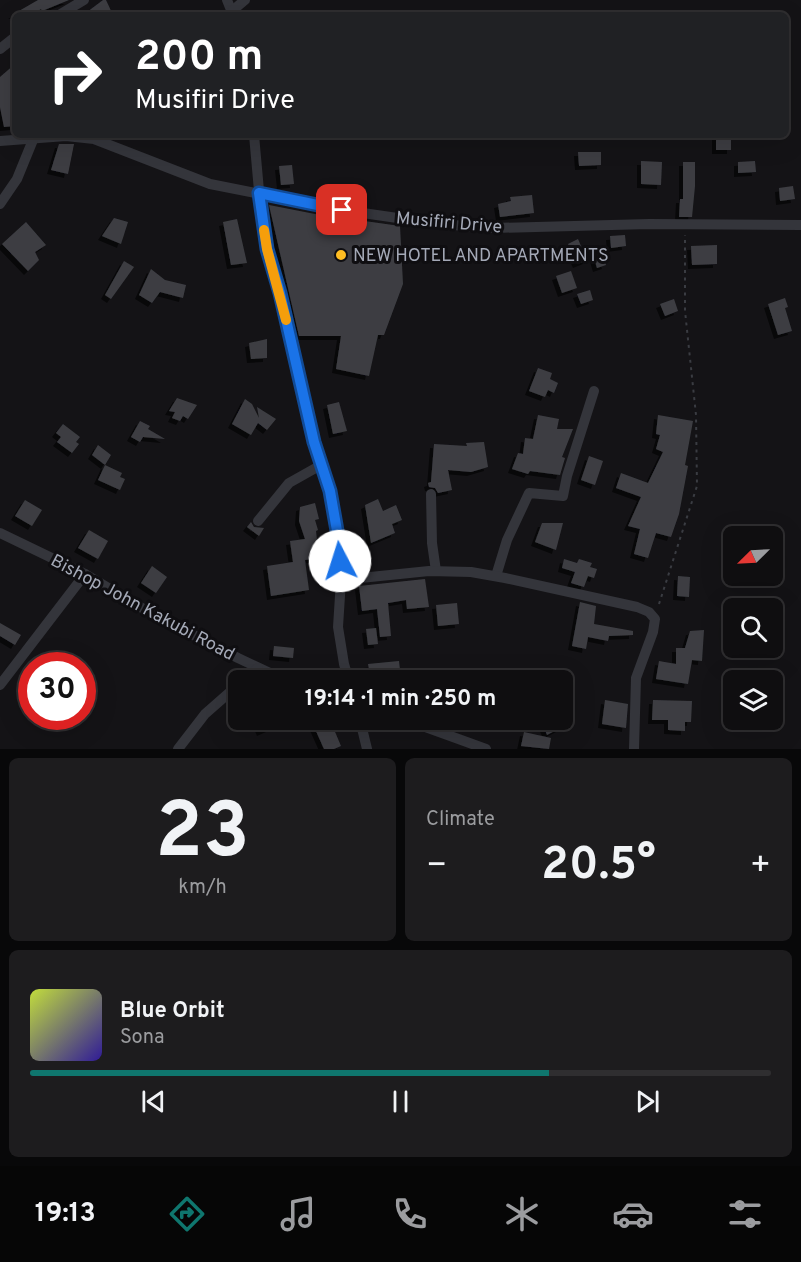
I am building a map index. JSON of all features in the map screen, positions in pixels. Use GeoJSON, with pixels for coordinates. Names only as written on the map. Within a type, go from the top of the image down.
{"type":"FeatureCollection","features":[{"type":"Feature","properties":{"kind":"street"},"geometry":{"type":"LineString","coordinates":[[64,12],[84,0]]}},
{"type":"Feature","properties":{"kind":"street"},"geometry":{"type":"LineString","coordinates":[[234,12],[245,0]]}},
{"type":"Feature","properties":{"kind":"street"},"geometry":{"type":"LineString","coordinates":[[0,49],[12,39]]}},
{"type":"Feature","properties":{"kind":"street","name":"Musifiri Drive"},"geometry":{"type":"LineString","coordinates":[[0,141],[21,138]]}},
{"type":"Feature","properties":{"kind":"street"},"geometry":{"type":"LineString","coordinates":[[0,204],[17,178],[34,138]]}},
{"type":"Feature","properties":{"kind":"street","name":"Musifiri Drive"},"geometry":{"type":"LineString","coordinates":[[85,138],[94,139],[210,184],[342,210],[439,224],[494,228],[685,224],[801,225]]}},
{"type":"Feature","properties":{"kind":"street"},"geometry":{"type":"LineString","coordinates":[[254,138],[267,249],[280,293],[314,442],[330,491],[339,542],[341,580],[338,627],[347,670]]}},
{"type":"Feature","properties":{"kind":"street"},"geometry":{"type":"LineString","coordinates":[[496,576],[507,540],[529,493],[563,496],[567,476],[594,391]]}},
{"type":"Feature","properties":{"kind":"street"},"geometry":{"type":"LineString","coordinates":[[258,521],[289,483],[321,465]]}},
{"type":"Feature","properties":{"kind":"street"},"geometry":{"type":"LineString","coordinates":[[431,494],[432,543],[436,572]]}},
{"type":"Feature","properties":{"kind":"street","name":"Bishop John Kakubi Road"},"geometry":{"type":"LineString","coordinates":[[0,532],[85,574],[147,611],[262,670]]}},
{"type":"Feature","properties":{"kind":"street"},"geometry":{"type":"LineString","coordinates":[[341,580],[436,572],[471,572],[637,607],[650,612],[654,618],[653,632],[636,678],[634,749]]}},
{"type":"Feature","properties":{"kind":"street"},"geometry":{"type":"LineString","coordinates":[[0,685],[85,574]]}},
{"type":"Feature","properties":{"kind":"street"},"geometry":{"type":"LineString","coordinates":[[178,749],[206,714],[228,694]]}},
{"type":"Feature","properties":{"kind":"street"},"geometry":{"type":"LineString","coordinates":[[362,730],[367,749]]}},
{"type":"Feature","properties":{"kind":"street"},"geometry":{"type":"LineString","coordinates":[[434,730],[486,749]]}},
{"type":"Feature","properties":{"kind":"path"},"geometry":{"type":"LineString","coordinates":[[654,618],[697,486],[696,416],[686,311],[685,224]]}},
{"type":"Feature","properties":{"kind":"building"},"geometry":{"type":"Polygon","coordinates":[[[38,0],[69,0],[42,11],[41,9],[36,12],[17,12],[38,0]]]}},
{"type":"Feature","properties":{"kind":"building"},"geometry":{"type":"Polygon","coordinates":[[[106,0],[112,12],[87,12],[106,0]]]}},
{"type":"Feature","properties":{"kind":"building"},"geometry":{"type":"Polygon","coordinates":[[[12,67],[12,126],[4,127],[0,107],[0,77],[12,67]]]}},
{"type":"Feature","properties":{"kind":"building"},"geometry":{"type":"Polygon","coordinates":[[[716,138],[731,138],[731,150],[716,150],[716,138]]]}},
{"type":"Feature","properties":{"kind":"building"},"geometry":{"type":"Polygon","coordinates":[[[59,144],[74,144],[68,174],[51,170],[59,144]]]}},
{"type":"Feature","properties":{"kind":"building"},"geometry":{"type":"Polygon","coordinates":[[[578,152],[601,152],[601,165],[579,166],[578,152]]]}},
{"type":"Feature","properties":{"kind":"building"},"geometry":{"type":"Polygon","coordinates":[[[641,161],[662,162],[661,185],[641,184],[641,161]]]}},
{"type":"Feature","properties":{"kind":"building"},"geometry":{"type":"Polygon","coordinates":[[[755,161],[756,172],[738,173],[738,162],[755,161]]]}},
{"type":"Feature","properties":{"kind":"building"},"geometry":{"type":"Polygon","coordinates":[[[683,162],[695,162],[692,217],[679,217],[680,199],[683,199],[683,162]]]}},
{"type":"Feature","properties":{"kind":"building"},"geometry":{"type":"Polygon","coordinates":[[[292,165],[294,184],[281,185],[279,166],[292,165]]]}},
{"type":"Feature","properties":{"kind":"building"},"geometry":{"type":"Polygon","coordinates":[[[793,186],[795,199],[780,201],[779,188],[793,186]]]}},
{"type":"Feature","properties":{"kind":"building"},"geometry":{"type":"Polygon","coordinates":[[[532,195],[534,213],[500,217],[498,204],[511,201],[510,197],[532,195]]]}},
{"type":"Feature","properties":{"kind":"building","name":"NEW HOTEL AND APARTMENTS"},"geometry":{"type":"Polygon","coordinates":[[[269,205],[400,226],[403,284],[384,335],[378,335],[369,376],[336,369],[341,336],[299,336],[269,205]]]}},
{"type":"Feature","properties":{"kind":"building"},"geometry":{"type":"Polygon","coordinates":[[[114,218],[128,222],[121,244],[102,236],[114,218]]]}},
{"type":"Feature","properties":{"kind":"building"},"geometry":{"type":"Polygon","coordinates":[[[237,219],[247,263],[231,265],[223,222],[237,219]]]}},
{"type":"Feature","properties":{"kind":"building"},"geometry":{"type":"Polygon","coordinates":[[[26,222],[46,245],[35,252],[39,260],[28,271],[2,244],[26,222]]]}},
{"type":"Feature","properties":{"kind":"building"},"geometry":{"type":"Polygon","coordinates":[[[625,235],[626,246],[611,248],[610,236],[625,235]]]}},
{"type":"Feature","properties":{"kind":"building"},"geometry":{"type":"Polygon","coordinates":[[[578,239],[587,260],[577,264],[568,244],[578,239]]]}},
{"type":"Feature","properties":{"kind":"building"},"geometry":{"type":"Polygon","coordinates":[[[717,245],[717,264],[692,265],[691,246],[717,245]]]}},
{"type":"Feature","properties":{"kind":"building"},"geometry":{"type":"Polygon","coordinates":[[[603,255],[606,265],[597,268],[594,258],[603,255]]]}},
{"type":"Feature","properties":{"kind":"building"},"geometry":{"type":"Polygon","coordinates":[[[124,261],[134,267],[111,299],[105,295],[124,261]]]}},
{"type":"Feature","properties":{"kind":"building"},"geometry":{"type":"Polygon","coordinates":[[[151,269],[165,280],[186,285],[183,298],[160,292],[152,303],[139,295],[151,269]]]}},
{"type":"Feature","properties":{"kind":"building"},"geometry":{"type":"Polygon","coordinates":[[[571,271],[577,288],[562,293],[556,276],[571,271]]]}},
{"type":"Feature","properties":{"kind":"building"},"geometry":{"type":"Polygon","coordinates":[[[590,290],[593,300],[581,304],[577,294],[590,290]]]}},
{"type":"Feature","properties":{"kind":"building"},"geometry":{"type":"Polygon","coordinates":[[[785,298],[788,307],[785,308],[792,331],[778,335],[768,304],[785,298]]]}},
{"type":"Feature","properties":{"kind":"building"},"geometry":{"type":"Polygon","coordinates":[[[674,299],[678,311],[665,316],[660,304],[674,299]]]}},
{"type":"Feature","properties":{"kind":"building"},"geometry":{"type":"Polygon","coordinates":[[[267,339],[267,358],[251,359],[249,343],[267,339]]]}},
{"type":"Feature","properties":{"kind":"building"},"geometry":{"type":"Polygon","coordinates":[[[538,368],[552,373],[550,379],[558,383],[554,393],[548,390],[545,397],[529,391],[538,368]]]}},
{"type":"Feature","properties":{"kind":"building"},"geometry":{"type":"Polygon","coordinates":[[[177,398],[197,405],[188,419],[183,416],[180,421],[172,418],[175,412],[169,411],[177,398]]]}},
{"type":"Feature","properties":{"kind":"building"},"geometry":{"type":"Polygon","coordinates":[[[245,399],[252,404],[259,418],[257,407],[276,419],[267,430],[258,423],[251,435],[232,424],[245,399]]]}},
{"type":"Feature","properties":{"kind":"building"},"geometry":{"type":"Polygon","coordinates":[[[339,402],[347,431],[333,434],[327,405],[339,402]]]}},
{"type":"Feature","properties":{"kind":"building"},"geometry":{"type":"Polygon","coordinates":[[[538,415],[559,419],[557,429],[573,429],[562,457],[565,458],[560,475],[530,471],[528,474],[512,469],[518,453],[523,454],[525,438],[533,439],[538,415]]]}},
{"type":"Feature","properties":{"kind":"building"},"geometry":{"type":"Polygon","coordinates":[[[658,415],[693,421],[679,514],[671,537],[656,533],[648,558],[634,554],[640,529],[628,526],[641,497],[616,488],[621,473],[648,483],[663,452],[656,449],[660,435],[656,434],[658,415]]]}},
{"type":"Feature","properties":{"kind":"building"},"geometry":{"type":"Polygon","coordinates":[[[140,421],[150,426],[148,429],[165,439],[143,437],[140,442],[131,437],[140,421]]]}},
{"type":"Feature","properties":{"kind":"building"},"geometry":{"type":"Polygon","coordinates":[[[63,424],[80,437],[76,442],[79,444],[72,453],[57,442],[61,437],[56,433],[63,424]]]}},
{"type":"Feature","properties":{"kind":"building"},"geometry":{"type":"Polygon","coordinates":[[[484,442],[488,467],[471,472],[448,470],[452,490],[438,493],[435,488],[429,487],[434,444],[467,446],[466,443],[484,442]]]}},
{"type":"Feature","properties":{"kind":"building"},"geometry":{"type":"Polygon","coordinates":[[[98,445],[111,455],[105,465],[92,455],[98,445]]]}},
{"type":"Feature","properties":{"kind":"building"},"geometry":{"type":"Polygon","coordinates":[[[589,456],[603,461],[595,485],[581,480],[589,456]]]}},
{"type":"Feature","properties":{"kind":"building"},"geometry":{"type":"Polygon","coordinates":[[[105,465],[122,473],[120,477],[125,479],[120,490],[98,480],[105,465]]]}},
{"type":"Feature","properties":{"kind":"building"},"geometry":{"type":"Polygon","coordinates":[[[378,499],[383,511],[396,505],[402,520],[392,524],[395,533],[371,543],[365,505],[378,499]]]}},
{"type":"Feature","properties":{"kind":"building"},"geometry":{"type":"Polygon","coordinates":[[[25,500],[42,510],[32,526],[15,516],[25,500]]]}},
{"type":"Feature","properties":{"kind":"building"},"geometry":{"type":"Polygon","coordinates":[[[315,503],[319,519],[315,520],[318,530],[316,531],[319,558],[305,560],[309,590],[271,596],[267,566],[293,562],[290,541],[305,539],[299,521],[300,507],[315,503]]]}},
{"type":"Feature","properties":{"kind":"building"},"geometry":{"type":"Polygon","coordinates":[[[251,522],[254,527],[264,528],[259,536],[247,527],[251,522]]]}},
{"type":"Feature","properties":{"kind":"building"},"geometry":{"type":"Polygon","coordinates":[[[542,523],[563,523],[556,550],[535,542],[542,523]]]}},
{"type":"Feature","properties":{"kind":"building"},"geometry":{"type":"Polygon","coordinates":[[[89,530],[108,541],[98,559],[78,548],[89,530]]]}},
{"type":"Feature","properties":{"kind":"building"},"geometry":{"type":"Polygon","coordinates":[[[564,559],[577,563],[579,559],[592,563],[590,567],[597,569],[594,578],[588,576],[584,587],[571,583],[575,572],[562,568],[564,559]]]}},
{"type":"Feature","properties":{"kind":"building"},"geometry":{"type":"Polygon","coordinates":[[[152,566],[167,577],[156,593],[141,583],[152,566]]]}},
{"type":"Feature","properties":{"kind":"building"},"geometry":{"type":"Polygon","coordinates":[[[678,576],[690,577],[689,597],[677,596],[678,576]]]}},
{"type":"Feature","properties":{"kind":"building"},"geometry":{"type":"Polygon","coordinates":[[[425,579],[429,607],[407,609],[406,600],[388,603],[391,636],[380,637],[377,609],[362,611],[359,586],[425,579]]]}},
{"type":"Feature","properties":{"kind":"building"},"geometry":{"type":"Polygon","coordinates":[[[580,602],[596,606],[594,624],[633,631],[633,635],[609,636],[608,641],[588,637],[586,649],[572,646],[580,602]]]}},
{"type":"Feature","properties":{"kind":"building"},"geometry":{"type":"Polygon","coordinates":[[[457,603],[459,624],[438,626],[436,605],[457,603]]]}},
{"type":"Feature","properties":{"kind":"building"},"geometry":{"type":"Polygon","coordinates":[[[0,623],[21,635],[15,645],[0,636],[0,623]]]}},
{"type":"Feature","properties":{"kind":"building"},"geometry":{"type":"Polygon","coordinates":[[[376,628],[378,644],[368,645],[366,629],[376,628]]]}},
{"type":"Feature","properties":{"kind":"building"},"geometry":{"type":"Polygon","coordinates":[[[704,630],[702,661],[692,660],[688,684],[656,679],[659,661],[676,664],[676,648],[685,648],[690,631],[704,630]]]}},
{"type":"Feature","properties":{"kind":"building"},"geometry":{"type":"Polygon","coordinates":[[[274,646],[294,648],[293,658],[273,656],[274,646]]]}},
{"type":"Feature","properties":{"kind":"building"},"geometry":{"type":"Polygon","coordinates":[[[399,661],[400,670],[369,670],[368,664],[399,661]]]}},
{"type":"Feature","properties":{"kind":"building"},"geometry":{"type":"Polygon","coordinates":[[[605,700],[628,704],[626,728],[602,724],[605,700]]]}},
{"type":"Feature","properties":{"kind":"building"},"geometry":{"type":"Polygon","coordinates":[[[653,700],[692,701],[691,722],[685,722],[685,731],[668,730],[668,720],[652,720],[653,700]]]}},
{"type":"Feature","properties":{"kind":"building"},"geometry":{"type":"Polygon","coordinates":[[[315,730],[334,730],[341,746],[324,749],[315,730]]]}},
{"type":"Feature","properties":{"kind":"building"},"geometry":{"type":"Polygon","coordinates":[[[545,730],[556,730],[547,735],[545,730]]]}},
{"type":"Feature","properties":{"kind":"building"},"geometry":{"type":"Polygon","coordinates":[[[524,732],[551,738],[549,749],[521,746],[524,732]]]}},
{"type":"Feature","properties":{"kind":"slow traffic"},"geometry":{"type":"LineString","coordinates":[[264,230],[286,320]]}},
{"type":"Feature","properties":{"kind":"place","name":"NEW HOTEL AND APARTMENTS"},"geometry":{"type":"Point","coordinates":[341,255]}},
{"type":"Feature","properties":{"kind":"route"},"geometry":{"type":"LineString","coordinates":[[340,561],[330,491],[314,442],[280,293],[267,249],[259,193],[342,210]]}}]}
